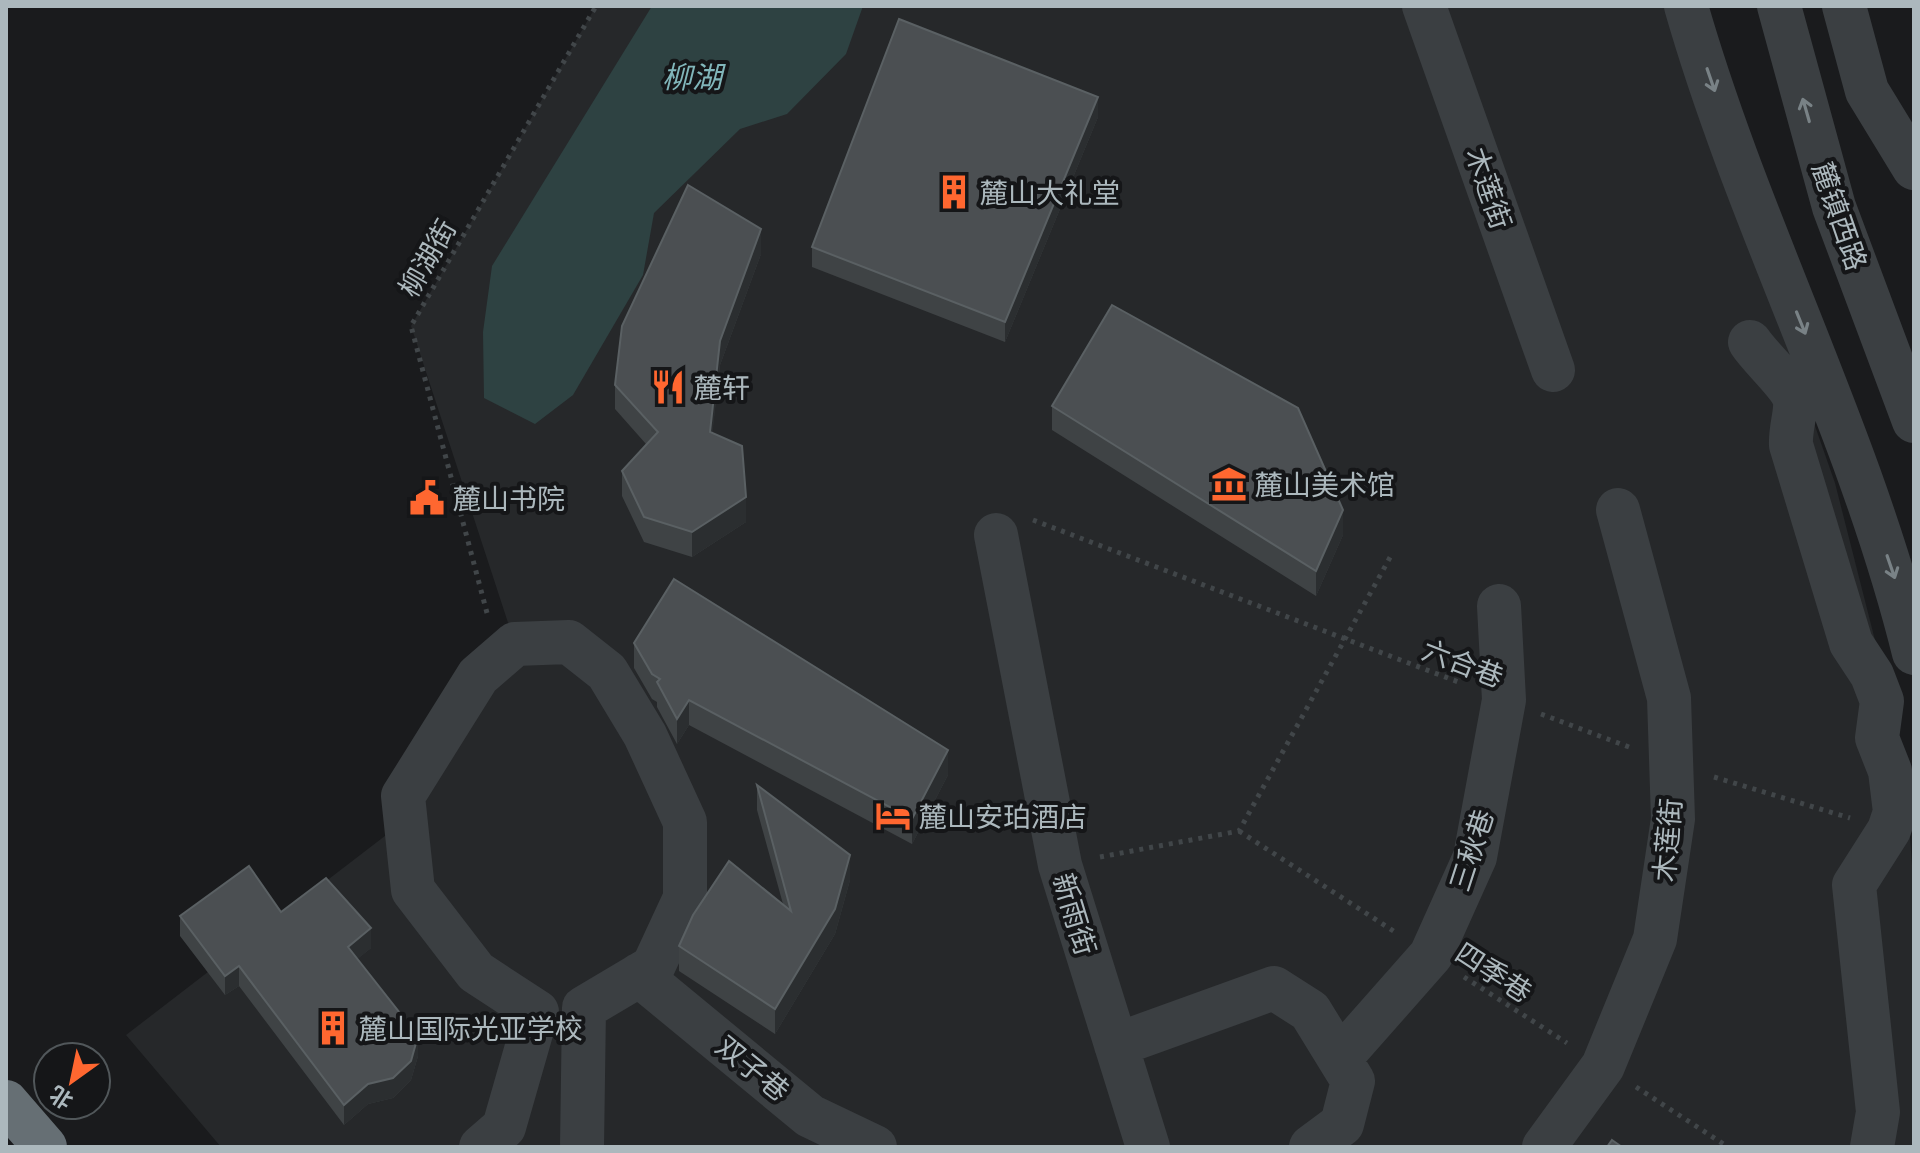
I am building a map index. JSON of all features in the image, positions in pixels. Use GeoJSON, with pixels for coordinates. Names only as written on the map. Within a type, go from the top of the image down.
{"type":"FeatureCollection","features":[{"type":"Feature","properties":{"kind":"highway"},"geometry":{"type":"LineString","coordinates":[[6,1102],[45,1147]]}},
{"type":"Feature","properties":{"kind":"street","name":"木莲街"},"geometry":{"type":"LineString","coordinates":[[1424,6],[1553,370]]}},
{"type":"Feature","properties":{"kind":"street"},"geometry":{"type":"LineString","coordinates":[[1686,6],[1764,230],[1840,419],[1898,587],[1914,653]]}},
{"type":"Feature","properties":{"kind":"street","name":"麓镇西路"},"geometry":{"type":"LineString","coordinates":[[1779,6],[1834,207],[1914,421]]}},
{"type":"Feature","properties":{"kind":"street"},"geometry":{"type":"LineString","coordinates":[[1844,6],[1867,91],[1914,168]]}},
{"type":"Feature","properties":{"kind":"street"},"geometry":{"type":"LineString","coordinates":[[1750,342],[1765,365],[1792,391],[1796,407],[1789,424],[1791,445],[1851,643],[1872,675],[1882,701],[1877,738],[1890,771],[1895,812],[1889,830],[1854,885],[1878,1112],[1872,1147]]}},
{"type":"Feature","properties":{"kind":"street","name":"木莲街"},"geometry":{"type":"LineString","coordinates":[[1544,1147],[1603,1066],[1655,939],[1673,819],[1669,698],[1618,510]]}},
{"type":"Feature","properties":{"kind":"street","name":"新雨街"},"geometry":{"type":"LineString","coordinates":[[1012,527],[1060,865],[1145,1146]]}},
{"type":"Feature","properties":{"kind":"street","name":"三秋巷"},"geometry":{"type":"LineString","coordinates":[[1341,1057],[1431,955],[1475,857],[1504,700],[1499,606]]}},
{"type":"Feature","properties":{"kind":"street"},"geometry":{"type":"LineString","coordinates":[[481,1147],[504,1127],[537,1012],[476,972],[413,890],[403,796],[478,676],[515,644],[569,642],[607,672],[645,735],[685,822],[685,898],[653,967],[584,1008],[582,1147]]}},
{"type":"Feature","properties":{"kind":"street","name":"双子巷"},"geometry":{"type":"LineString","coordinates":[[639,975],[810,1116],[875,1147]]}},
{"type":"Feature","properties":{"kind":"street"},"geometry":{"type":"LineString","coordinates":[[1116,1045],[1274,988],[1310,1011],[1353,1081],[1342,1124],[1311,1147]]}},
{"type":"Feature","properties":{"kind":"path","name":"柳湖街"},"geometry":{"type":"LineString","coordinates":[[488,616],[411,326],[596,6]]}},
{"type":"Feature","properties":{"kind":"path","name":"六合巷"},"geometry":{"type":"LineString","coordinates":[[1012,527],[1344,639],[1671,763],[1889,830]]}},
{"type":"Feature","properties":{"kind":"path"},"geometry":{"type":"LineString","coordinates":[[1060,865],[1239,831],[1393,552]]}},
{"type":"Feature","properties":{"kind":"path","name":"四季巷"},"geometry":{"type":"LineString","coordinates":[[1239,831],[1728,1147]]}},
{"type":"Feature","properties":{"kind":"shaded area"},"geometry":{"type":"Polygon","coordinates":[[[596,6],[1668,6],[1835,483],[1904,754],[1914,893],[1914,1147],[221,1147],[126,1035],[420,809],[515,644],[411,326],[596,6]]]}},
{"type":"Feature","properties":{"kind":"water","name":"柳湖"},"geometry":{"type":"Polygon","coordinates":[[[652,6],[863,6],[846,54],[787,114],[740,129],[654,213],[643,275],[573,395],[535,424],[484,398],[483,332],[492,266],[652,6]]]}},
{"type":"Feature","properties":{"kind":"building","name":"麓山大礼堂"},"geometry":{"type":"Polygon","coordinates":[[[899,19],[1098,97],[1005,322],[812,247],[899,19]]]}},
{"type":"Feature","properties":{"kind":"building","name":"麓轩"},"geometry":{"type":"Polygon","coordinates":[[[688,185],[761,229],[720,341],[710,432],[742,446],[746,497],[692,532],[644,517],[622,471],[658,432],[615,385],[622,326],[688,185]]]}},
{"type":"Feature","properties":{"kind":"building","name":"麓山美术馆"},"geometry":{"type":"Polygon","coordinates":[[[1112,305],[1298,408],[1343,510],[1316,571],[1052,406],[1112,305]]]}},
{"type":"Feature","properties":{"kind":"building"},"geometry":{"type":"Polygon","coordinates":[[[674,579],[948,750],[912,819],[689,700],[677,719],[657,682],[660,679],[652,674],[634,643],[674,579]]]}},
{"type":"Feature","properties":{"kind":"building"},"geometry":{"type":"Polygon","coordinates":[[[757,785],[850,855],[835,909],[775,1009],[679,946],[693,915],[729,861],[791,911],[757,785]]]}},
{"type":"Feature","properties":{"kind":"building","name":"麓山国际光亚学校"},"geometry":{"type":"Polygon","coordinates":[[[249,866],[281,912],[326,878],[371,928],[348,947],[418,1036],[411,1061],[393,1078],[368,1084],[344,1105],[239,966],[225,976],[180,916],[249,866]]]}},
{"type":"Feature","properties":{"kind":"building"},"geometry":{"type":"Polygon","coordinates":[[[1612,1140],[1622,1147],[1607,1147],[1612,1140]]]}},
{"type":"Feature","properties":{"kind":"place","name":"麓山大礼堂"},"geometry":{"type":"Point","coordinates":[954,192]}},
{"type":"Feature","properties":{"kind":"place","name":"麓轩"},"geometry":{"type":"Point","coordinates":[668,387]}},
{"type":"Feature","properties":{"kind":"place","name":"麓山美术馆"},"geometry":{"type":"Point","coordinates":[1229,484]}},
{"type":"Feature","properties":{"kind":"place","name":"麓山书院"},"geometry":{"type":"Point","coordinates":[427,498]}},
{"type":"Feature","properties":{"kind":"place","name":"麓山安珀酒店"},"geometry":{"type":"Point","coordinates":[893,816]}},
{"type":"Feature","properties":{"kind":"place","name":"麓山国际光亚学校"},"geometry":{"type":"Point","coordinates":[333,1028]}}]}
